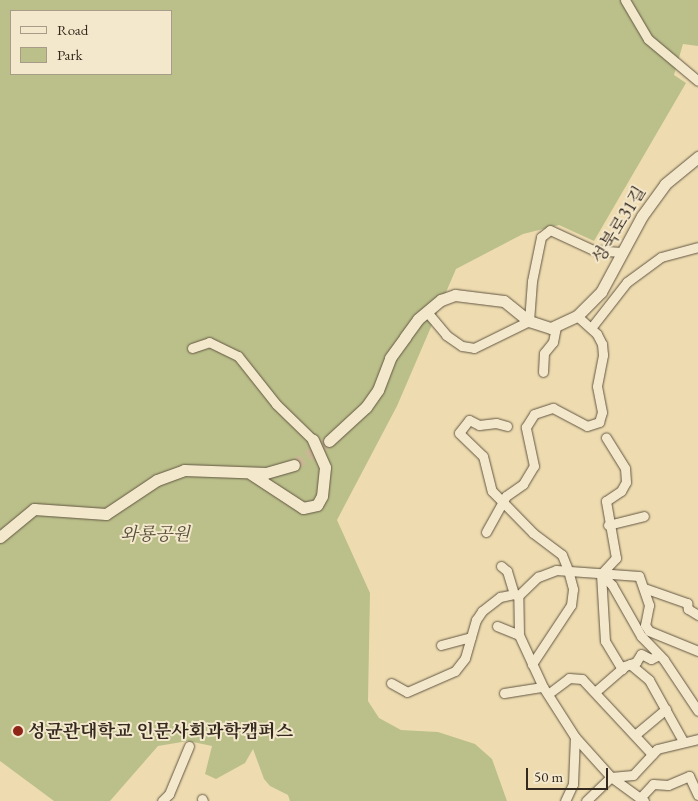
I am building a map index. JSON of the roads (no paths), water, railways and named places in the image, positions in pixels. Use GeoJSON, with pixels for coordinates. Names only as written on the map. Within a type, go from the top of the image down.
{"type":"FeatureCollection","features":[{"type":"Feature","properties":{"kind":"street"},"geometry":{"type":"LineString","coordinates":[[625,0],[648,39],[698,81]]}},
{"type":"Feature","properties":{"kind":"street","name":"성북로31길"},"geometry":{"type":"LineString","coordinates":[[556,326],[577,316],[601,292],[621,252],[665,184],[698,156]]}},
{"type":"Feature","properties":{"kind":"street"},"geometry":{"type":"LineString","coordinates":[[529,321],[532,281],[541,237],[550,230],[593,250],[621,252]]}},
{"type":"Feature","properties":{"kind":"street","name":"성북로31길"},"geometry":{"type":"LineString","coordinates":[[591,328],[627,282],[661,257],[698,247]]}},
{"type":"Feature","properties":{"kind":"street"},"geometry":{"type":"LineString","coordinates":[[330,440],[366,408],[378,390],[390,358],[427,312],[441,300],[455,295],[479,296],[504,301],[529,321],[551,328],[556,326],[553,342],[544,354],[543,372]]}},
{"type":"Feature","properties":{"kind":"street"},"geometry":{"type":"LineString","coordinates":[[427,312],[446,335],[462,346],[474,348],[529,321]]}},
{"type":"Feature","properties":{"kind":"street"},"geometry":{"type":"LineString","coordinates":[[486,532],[504,501],[523,484],[534,466],[526,427],[534,414],[553,408],[587,426],[599,422],[602,412],[597,386],[603,350],[597,334],[577,316]]}},
{"type":"Feature","properties":{"kind":"street"},"geometry":{"type":"LineString","coordinates":[[192,348],[209,342],[238,356],[276,404],[313,440],[325,467],[322,496],[317,505],[303,508],[247,472]]}},
{"type":"Feature","properties":{"kind":"street"},"geometry":{"type":"LineString","coordinates":[[506,426],[496,423],[479,425],[469,420],[459,433],[483,456],[492,491],[504,501],[533,533],[562,555],[573,589],[571,605],[532,664]]}},
{"type":"Feature","properties":{"kind":"street"},"geometry":{"type":"LineString","coordinates":[[606,438],[625,468],[626,482],[621,492],[606,501],[608,525],[616,558],[601,574],[605,641],[626,666],[649,680],[683,741]]}},
{"type":"Feature","properties":{"kind":"street"},"geometry":{"type":"LineString","coordinates":[[0,537],[34,509],[106,514],[157,480],[184,470],[266,473],[294,465]]}},
{"type":"Feature","properties":{"kind":"street"},"geometry":{"type":"LineString","coordinates":[[608,525],[644,516]]}},
{"type":"Feature","properties":{"kind":"street"},"geometry":{"type":"LineString","coordinates":[[501,566],[507,571],[516,595],[519,634],[545,690],[575,737],[611,777],[642,800],[653,784],[668,785],[689,776],[698,795]]}},
{"type":"Feature","properties":{"kind":"street"},"geometry":{"type":"LineString","coordinates":[[391,682],[407,692],[455,671],[465,658],[476,620],[482,611],[500,597],[516,595],[538,577],[568,570],[639,576],[649,605],[645,625],[649,631],[698,650]]}},
{"type":"Feature","properties":{"kind":"street"},"geometry":{"type":"LineString","coordinates":[[601,574],[612,585],[641,636],[659,655],[698,711]]}},
{"type":"Feature","properties":{"kind":"street"},"geometry":{"type":"LineString","coordinates":[[644,588],[687,603],[688,609],[698,615]]}},
{"type":"Feature","properties":{"kind":"street"},"geometry":{"type":"LineString","coordinates":[[497,626],[519,634]]}},
{"type":"Feature","properties":{"kind":"street"},"geometry":{"type":"LineString","coordinates":[[441,644],[471,637]]}},
{"type":"Feature","properties":{"kind":"street"},"geometry":{"type":"LineString","coordinates":[[595,692],[641,654],[651,659],[659,655]]}},
{"type":"Feature","properties":{"kind":"street"},"geometry":{"type":"LineString","coordinates":[[504,692],[545,690],[569,678],[582,679],[636,734],[652,754]]}},
{"type":"Feature","properties":{"kind":"street"},"geometry":{"type":"LineString","coordinates":[[636,734],[666,709]]}},
{"type":"Feature","properties":{"kind":"street"},"geometry":{"type":"LineString","coordinates":[[565,801],[573,784],[575,737]]}},
{"type":"Feature","properties":{"kind":"street"},"geometry":{"type":"LineString","coordinates":[[586,801],[611,777],[633,775],[652,754],[683,741],[698,739]]}},
{"type":"Feature","properties":{"kind":"street"},"geometry":{"type":"LineString","coordinates":[[162,801],[169,794],[189,746]]}},
{"type":"Feature","properties":{"kind":"tunnel"},"geometry":{"type":"LineString","coordinates":[[294,465],[329,441]]}},
{"type":"Feature","properties":{"kind":"place","name":"성균관대학교 인문사회과학캠퍼스"},"geometry":{"type":"Point","coordinates":[18,731]}},
{"type":"Feature","properties":{"kind":"park label","name":"와룡공원"},"geometry":{"type":"Point","coordinates":[155,534]}}]}
